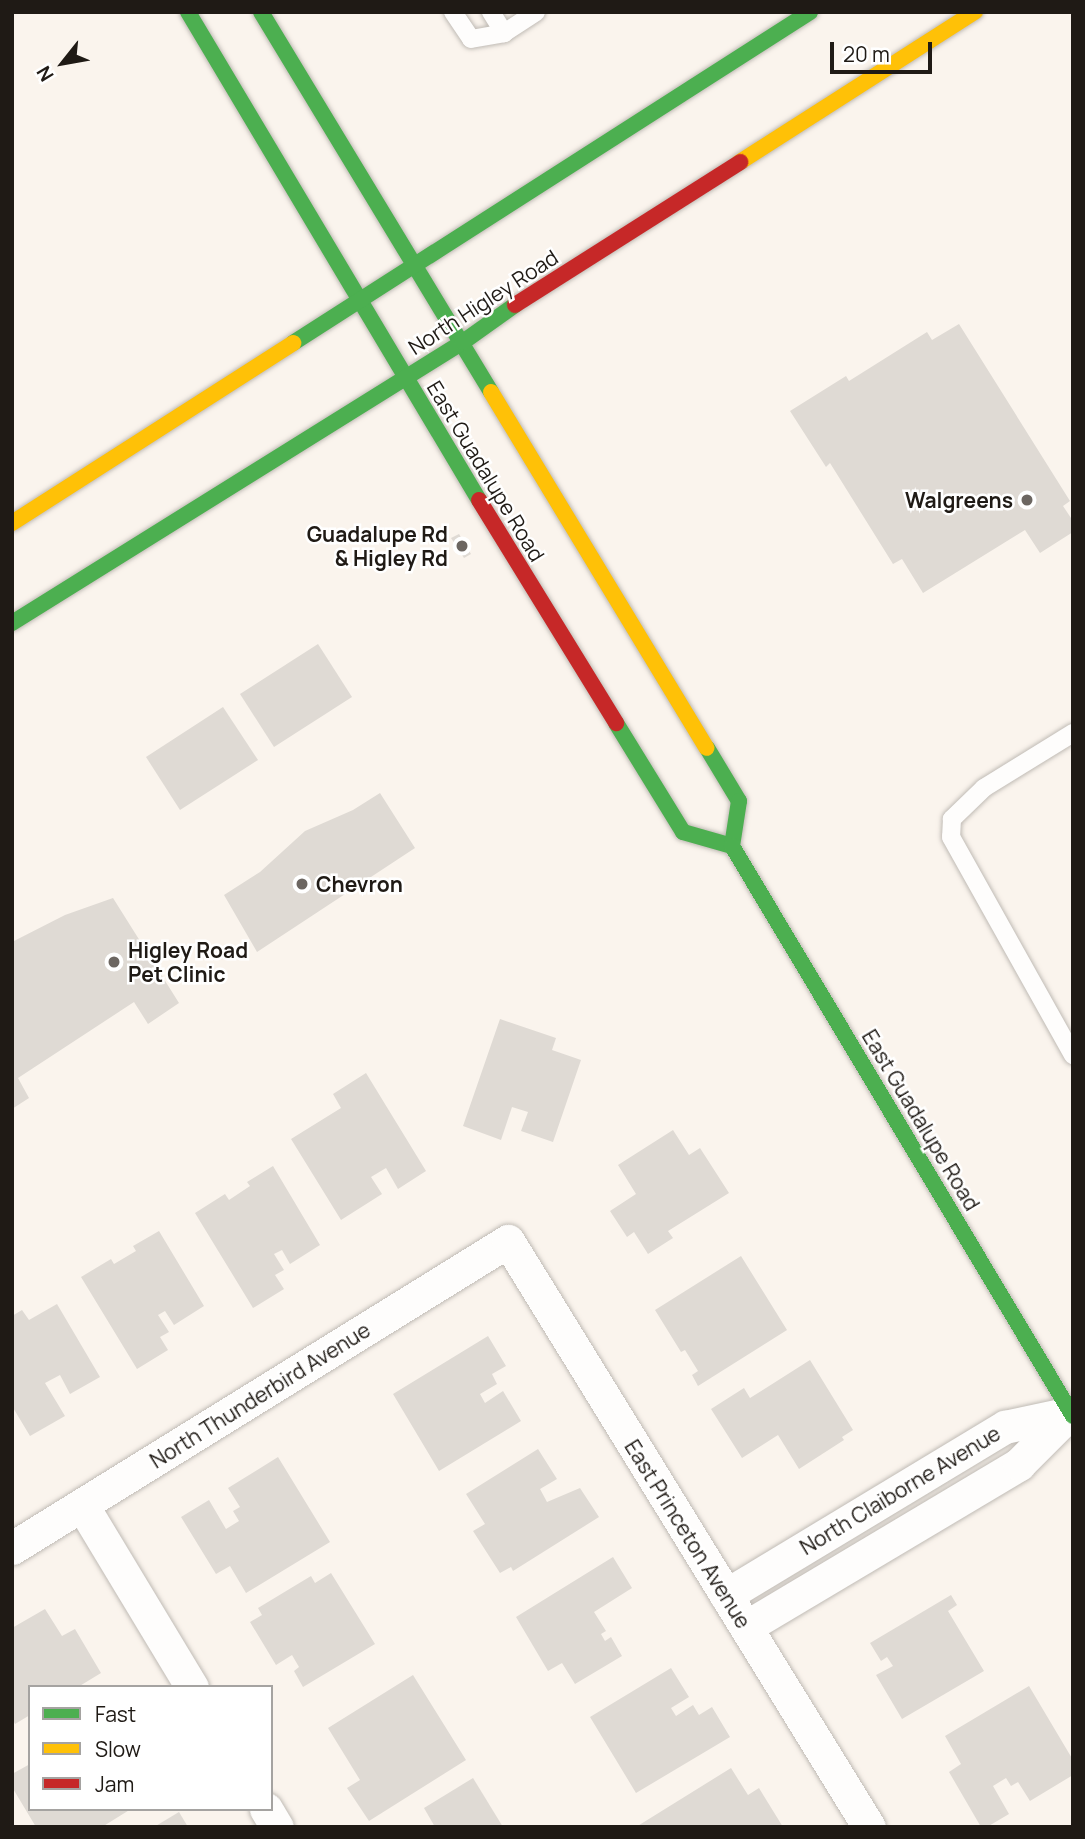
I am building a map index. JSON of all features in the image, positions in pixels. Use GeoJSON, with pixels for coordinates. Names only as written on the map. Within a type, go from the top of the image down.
{"type":"FeatureCollection","features":[{"type":"Feature","properties":{"kind":"main road","name":"East Guadalupe Road"},"geometry":{"type":"LineString","coordinates":[[188,12],[405,377],[682,832],[733,846],[1072,1415]]}},
{"type":"Feature","properties":{"kind":"main road"},"geometry":{"type":"LineString","coordinates":[[261,12],[739,801],[733,846]]}},
{"type":"Feature","properties":{"kind":"main road"},"geometry":{"type":"LineString","coordinates":[[12,523],[810,12]]}},
{"type":"Feature","properties":{"kind":"main road","name":"North Higley Road"},"geometry":{"type":"LineString","coordinates":[[12,623],[463,342],[508,309],[975,12]]}},
{"type":"Feature","properties":{"kind":"street","name":"North Thunderbird Avenue"},"geometry":{"type":"LineString","coordinates":[[12,1548],[508,1241]]}},
{"type":"Feature","properties":{"kind":"street","name":"East Princeton Avenue"},"geometry":{"type":"LineString","coordinates":[[508,1241],[869,1827]]}},
{"type":"Feature","properties":{"kind":"street","name":"North Claiborne Avenue"},"geometry":{"type":"LineString","coordinates":[[726,1595],[1005,1427],[1072,1415]]}},
{"type":"Feature","properties":{"kind":"street","name":"North Claiborne Avenue"},"geometry":{"type":"LineString","coordinates":[[746,1627],[1019,1464],[1072,1415]]}},
{"type":"Feature","properties":{"kind":"street"},"geometry":{"type":"LineString","coordinates":[[82,1505],[191,1685]]}},
{"type":"Feature","properties":{"kind":"street"},"geometry":{"type":"LineString","coordinates":[[267,1811],[276,1827]]}},
{"type":"Feature","properties":{"kind":"lane"},"geometry":{"type":"LineString","coordinates":[[453,12],[471,39],[504,33],[536,12]]}},
{"type":"Feature","properties":{"kind":"lane"},"geometry":{"type":"LineString","coordinates":[[491,12],[504,33]]}},
{"type":"Feature","properties":{"kind":"lane"},"geometry":{"type":"LineString","coordinates":[[1073,733],[984,788],[952,819],[951,837],[1073,1055]]}},
{"type":"Feature","properties":{"kind":"building","name":"Walgreens"},"geometry":{"type":"Polygon","coordinates":[[[959,324],[1070,501],[1063,506],[1073,521],[1073,532],[1040,553],[1025,530],[923,593],[902,559],[893,564],[830,463],[826,467],[790,411],[846,376],[849,381],[927,332],[932,340],[959,324]]]}},
{"type":"Feature","properties":{"kind":"building"},"geometry":{"type":"Polygon","coordinates":[[[459,534],[471,554],[464,558],[451,538],[459,534]]]}},
{"type":"Feature","properties":{"kind":"building"},"geometry":{"type":"Polygon","coordinates":[[[318,644],[352,697],[274,747],[240,694],[318,644]]]}},
{"type":"Feature","properties":{"kind":"building"},"geometry":{"type":"Polygon","coordinates":[[[223,707],[258,760],[180,810],[146,757],[223,707]]]}},
{"type":"Feature","properties":{"kind":"building","name":"Chevron"},"geometry":{"type":"Polygon","coordinates":[[[380,793],[415,848],[257,952],[224,895],[260,872],[305,831],[353,810],[380,793]]]}},
{"type":"Feature","properties":{"kind":"building"},"geometry":{"type":"Polygon","coordinates":[[[113,898],[179,1003],[148,1024],[134,1002],[18,1078],[29,1098],[12,1109],[12,942],[65,915],[113,898]]]}},
{"type":"Feature","properties":{"kind":"building"},"geometry":{"type":"Polygon","coordinates":[[[500,1019],[556,1038],[552,1050],[581,1060],[553,1142],[521,1131],[528,1112],[512,1107],[501,1140],[463,1126],[500,1019]]]}},
{"type":"Feature","properties":{"kind":"building"},"geometry":{"type":"Polygon","coordinates":[[[366,1073],[426,1171],[398,1189],[386,1168],[371,1177],[382,1194],[341,1220],[291,1139],[341,1108],[333,1094],[366,1073]]]}},
{"type":"Feature","properties":{"kind":"building"},"geometry":{"type":"Polygon","coordinates":[[[673,1130],[689,1155],[700,1148],[729,1193],[668,1231],[673,1238],[648,1254],[634,1232],[627,1237],[610,1211],[636,1194],[618,1165],[673,1130]]]}},
{"type":"Feature","properties":{"kind":"building"},"geometry":{"type":"Polygon","coordinates":[[[273,1166],[320,1245],[290,1264],[282,1250],[274,1254],[284,1270],[275,1275],[284,1289],[253,1308],[195,1213],[225,1194],[229,1200],[250,1186],[247,1182],[273,1166]]]}},
{"type":"Feature","properties":{"kind":"building"},"geometry":{"type":"Polygon","coordinates":[[[159,1231],[204,1306],[174,1325],[165,1311],[158,1315],[169,1332],[160,1337],[168,1350],[137,1369],[81,1277],[111,1259],[114,1264],[136,1251],[133,1246],[159,1231]]]}},
{"type":"Feature","properties":{"kind":"building"},"geometry":{"type":"Polygon","coordinates":[[[741,1256],[787,1330],[698,1386],[692,1375],[698,1371],[685,1350],[681,1352],[655,1310],[741,1256]]]}},
{"type":"Feature","properties":{"kind":"building"},"geometry":{"type":"Polygon","coordinates":[[[57,1304],[100,1377],[70,1394],[60,1375],[45,1383],[65,1416],[30,1436],[12,1406],[12,1316],[22,1310],[29,1320],[57,1304]]]}},
{"type":"Feature","properties":{"kind":"building"},"geometry":{"type":"Polygon","coordinates":[[[488,1336],[506,1366],[492,1374],[497,1384],[480,1394],[485,1403],[503,1391],[521,1421],[439,1471],[393,1394],[488,1336]]]}},
{"type":"Feature","properties":{"kind":"building"},"geometry":{"type":"Polygon","coordinates":[[[810,1360],[853,1430],[842,1437],[844,1440],[799,1469],[778,1435],[742,1458],[711,1409],[744,1388],[750,1398],[810,1360]]]}},
{"type":"Feature","properties":{"kind":"building"},"geometry":{"type":"Polygon","coordinates":[[[538,1449],[557,1479],[540,1489],[547,1502],[580,1488],[599,1517],[513,1571],[511,1567],[500,1573],[473,1531],[485,1524],[466,1494],[538,1449]]]}},
{"type":"Feature","properties":{"kind":"building"},"geometry":{"type":"Polygon","coordinates":[[[278,1457],[330,1542],[246,1593],[230,1566],[216,1574],[181,1517],[209,1500],[226,1529],[239,1521],[233,1511],[240,1507],[228,1488],[278,1457]]]}},
{"type":"Feature","properties":{"kind":"building"},"geometry":{"type":"Polygon","coordinates":[[[613,1557],[632,1588],[594,1612],[606,1631],[601,1634],[605,1641],[611,1637],[622,1656],[575,1684],[562,1663],[548,1671],[516,1617],[613,1557]]]}},
{"type":"Feature","properties":{"kind":"building"},"geometry":{"type":"Polygon","coordinates":[[[331,1573],[375,1644],[303,1687],[294,1671],[299,1667],[292,1655],[276,1665],[250,1622],[262,1615],[258,1608],[311,1576],[315,1583],[331,1573]]]}},
{"type":"Feature","properties":{"kind":"building"},"geometry":{"type":"Polygon","coordinates":[[[951,1595],[957,1605],[948,1611],[984,1671],[902,1719],[876,1675],[893,1666],[887,1657],[881,1661],[870,1643],[951,1595]]]}},
{"type":"Feature","properties":{"kind":"building"},"geometry":{"type":"Polygon","coordinates":[[[45,1609],[62,1636],[75,1629],[101,1673],[81,1685],[28,1685],[28,1716],[15,1724],[12,1718],[12,1628],[45,1609]]]}},
{"type":"Feature","properties":{"kind":"building"},"geometry":{"type":"Polygon","coordinates":[[[671,1668],[689,1697],[671,1708],[676,1716],[693,1705],[699,1715],[712,1707],[730,1737],[636,1793],[590,1717],[671,1668]]]}},
{"type":"Feature","properties":{"kind":"building"},"geometry":{"type":"Polygon","coordinates":[[[413,1675],[466,1760],[369,1821],[347,1788],[360,1780],[328,1728],[413,1675]]]}},
{"type":"Feature","properties":{"kind":"building"},"geometry":{"type":"Polygon","coordinates":[[[1029,1686],[1073,1760],[1073,1775],[1030,1801],[1018,1782],[1011,1786],[1006,1778],[993,1786],[1009,1814],[987,1827],[981,1827],[949,1772],[961,1764],[945,1736],[1029,1686]]]}},
{"type":"Feature","properties":{"kind":"building"},"geometry":{"type":"Polygon","coordinates":[[[28,1765],[28,1811],[128,1811],[102,1827],[36,1827],[12,1787],[12,1774],[28,1765]]]}},
{"type":"Feature","properties":{"kind":"building"},"geometry":{"type":"Polygon","coordinates":[[[731,1768],[748,1795],[759,1788],[783,1827],[636,1827],[731,1768]]]}},
{"type":"Feature","properties":{"kind":"building"},"geometry":{"type":"Polygon","coordinates":[[[473,1778],[503,1827],[435,1827],[424,1808],[473,1778]]]}},
{"type":"Feature","properties":{"kind":"building"},"geometry":{"type":"Polygon","coordinates":[[[179,1812],[188,1827],[154,1827],[179,1812]]]}},
{"type":"Feature","properties":{"kind":"traffic: fast"},"geometry":{"type":"LineString","coordinates":[[188,12],[479,500]]}},
{"type":"Feature","properties":{"kind":"traffic: fast"},"geometry":{"type":"LineString","coordinates":[[261,12],[491,392]]}},
{"type":"Feature","properties":{"kind":"traffic: fast"},"geometry":{"type":"LineString","coordinates":[[293,343],[810,12]]}},
{"type":"Feature","properties":{"kind":"traffic: fast"},"geometry":{"type":"LineString","coordinates":[[12,623],[463,342],[515,305]]}},
{"type":"Feature","properties":{"kind":"traffic: fast"},"geometry":{"type":"LineString","coordinates":[[616,723],[683,832],[732,846]]}},
{"type":"Feature","properties":{"kind":"traffic: fast"},"geometry":{"type":"LineString","coordinates":[[707,748],[739,801],[732,846],[1073,1416]]}},
{"type":"Feature","properties":{"kind":"traffic: slow"},"geometry":{"type":"LineString","coordinates":[[740,162],[975,12]]}},
{"type":"Feature","properties":{"kind":"traffic: slow"},"geometry":{"type":"LineString","coordinates":[[12,523],[293,343]]}},
{"type":"Feature","properties":{"kind":"traffic: slow"},"geometry":{"type":"LineString","coordinates":[[491,392],[707,748]]}},
{"type":"Feature","properties":{"kind":"traffic: jam"},"geometry":{"type":"LineString","coordinates":[[515,305],[740,162]]}},
{"type":"Feature","properties":{"kind":"traffic: jam"},"geometry":{"type":"LineString","coordinates":[[479,500],[616,723]]}},
{"type":"Feature","properties":{"kind":"place","name":"Walgreens"},"geometry":{"type":"Point","coordinates":[1027,500]}},
{"type":"Feature","properties":{"kind":"place","name":"Guadalupe Rd & Higley Rd"},"geometry":{"type":"Point","coordinates":[462,546]}},
{"type":"Feature","properties":{"kind":"place","name":"Chevron"},"geometry":{"type":"Point","coordinates":[302,884]}},
{"type":"Feature","properties":{"kind":"place","name":"Higley Road Pet Clinic"},"geometry":{"type":"Point","coordinates":[114,962]}}]}
